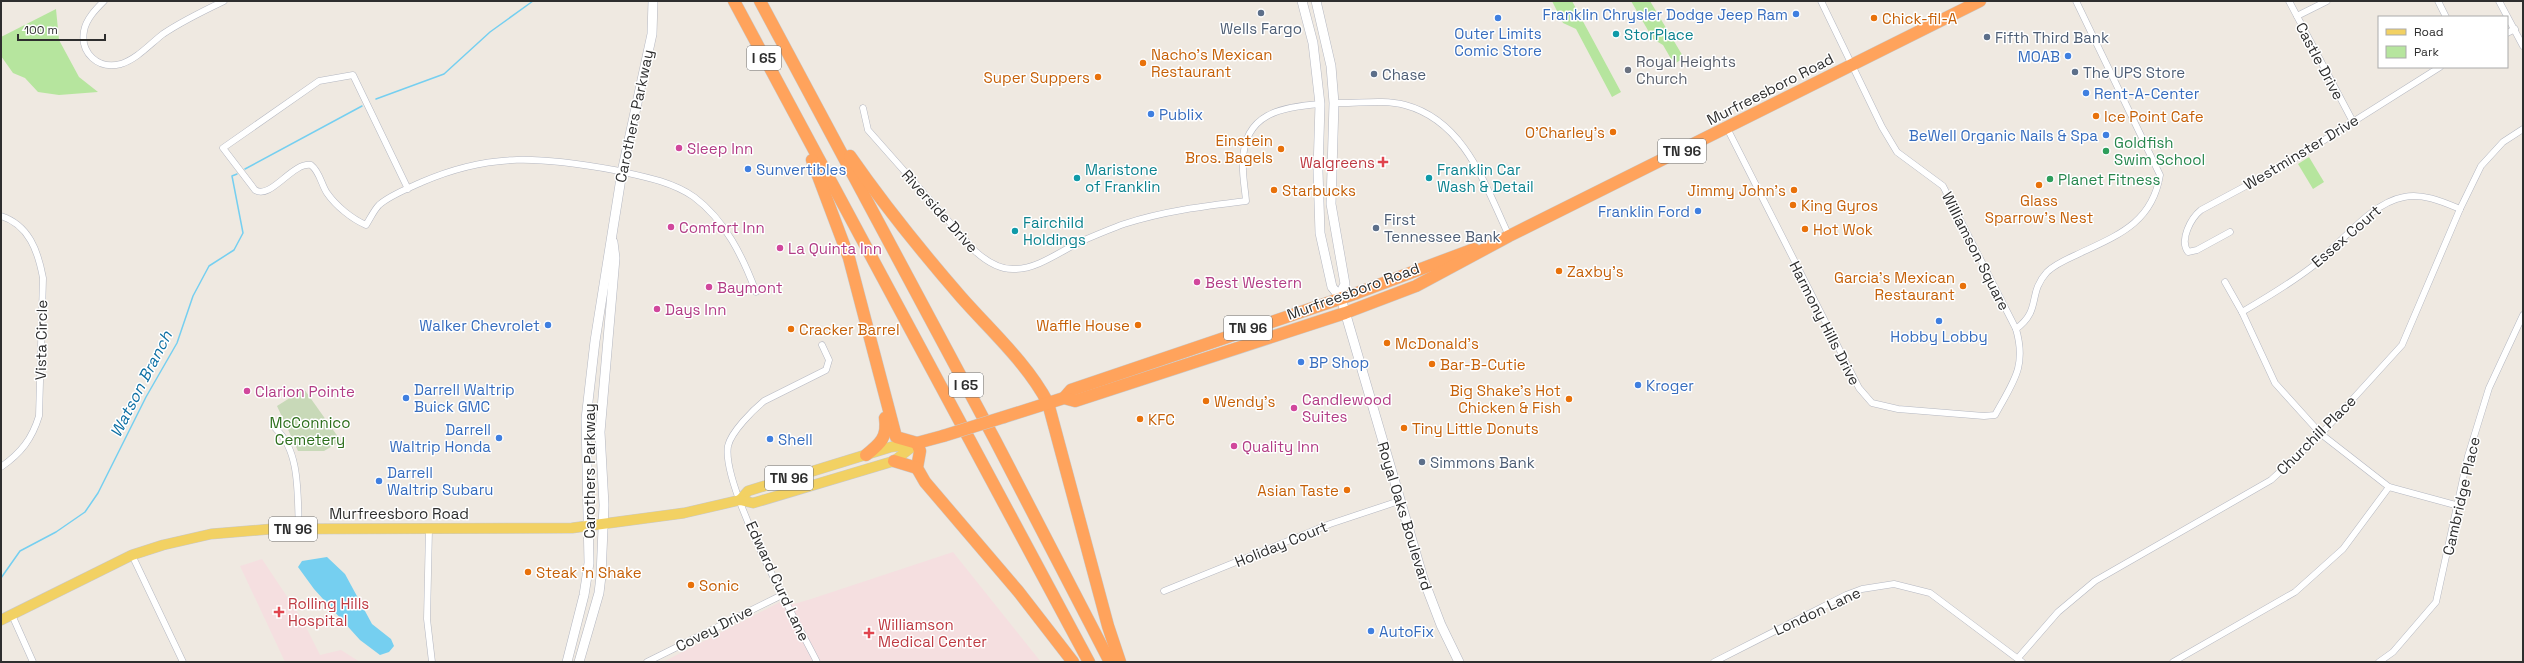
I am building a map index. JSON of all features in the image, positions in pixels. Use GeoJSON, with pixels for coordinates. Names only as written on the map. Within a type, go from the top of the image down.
{"type":"FeatureCollection","features":[{"type":"Feature","properties":{"kind":"highway","name":"I 65"},"geometry":{"type":"LineString","coordinates":[[734,1],[794,115],[841,198],[933,375],[1089,662]]}},
{"type":"Feature","properties":{"kind":"highway","name":"I 65"},"geometry":{"type":"LineString","coordinates":[[760,1],[995,440],[1110,662]]}},
{"type":"Feature","properties":{"kind":"highway","name":"Murfreesboro Road"},"geometry":{"type":"LineString","coordinates":[[1064,398],[1075,401],[1345,313],[1416,286],[1509,236],[1980,1]]}},
{"type":"Feature","properties":{"kind":"highway"},"geometry":{"type":"LineString","coordinates":[[818,110],[876,194],[960,296],[1037,383],[1048,403],[1108,626],[1120,662]]}},
{"type":"Feature","properties":{"kind":"highway"},"geometry":{"type":"LineString","coordinates":[[794,115],[822,183],[848,258],[886,405],[896,437],[917,443],[920,451],[917,468],[925,482],[1018,591],[1072,662]]}},
{"type":"Feature","properties":{"kind":"highway","name":"Murfreesboro Road"},"geometry":{"type":"LineString","coordinates":[[917,443],[1064,398],[1071,390],[1509,236]]}},
{"type":"Feature","properties":{"kind":"highway"},"geometry":{"type":"LineString","coordinates":[[866,455],[880,443],[885,436],[886,405]]}},
{"type":"Feature","properties":{"kind":"highway"},"geometry":{"type":"LineString","coordinates":[[894,460],[917,468]]}},
{"type":"Feature","properties":{"kind":"main road","name":"Carothers Parkway"},"geometry":{"type":"LineString","coordinates":[[567,662],[587,580],[589,527],[586,419],[593,363],[622,172],[652,34],[653,1]]}},
{"type":"Feature","properties":{"kind":"main road"},"geometry":{"type":"LineString","coordinates":[[1302,1],[1312,42],[1320,104],[1318,171],[1320,228],[1332,287],[1340,296],[1345,284],[1333,229],[1330,186],[1334,104],[1331,66],[1316,1]]}},
{"type":"Feature","properties":{"kind":"main road"},"geometry":{"type":"LineString","coordinates":[[1320,104],[1334,104]]}},
{"type":"Feature","properties":{"kind":"main road","name":"Carothers Parkway"},"geometry":{"type":"LineString","coordinates":[[579,662],[599,593],[603,525],[600,432],[615,258],[612,231]]}},
{"type":"Feature","properties":{"kind":"main road","name":"Royal Oaks Boulevard"},"geometry":{"type":"LineString","coordinates":[[1340,296],[1399,501],[1423,578],[1441,625],[1459,662]]}},
{"type":"Feature","properties":{"kind":"main road"},"geometry":{"type":"LineString","coordinates":[[593,363],[606,364]]}},
{"type":"Feature","properties":{"kind":"main road","name":"Murfreesboro Road"},"geometry":{"type":"LineString","coordinates":[[740,500],[748,490],[891,447],[917,443]]}},
{"type":"Feature","properties":{"kind":"main road","name":"Murfreesboro Road"},"geometry":{"type":"LineString","coordinates":[[1,620],[132,556],[163,545],[211,534],[249,530],[300,529],[589,527],[684,513],[740,500],[753,503],[773,498],[894,460],[917,443]]}},
{"type":"Feature","properties":{"kind":"street"},"geometry":{"type":"LineString","coordinates":[[104,1],[94,11],[84,30],[84,47],[91,58],[104,65],[120,64],[135,56],[163,34],[224,1]]}},
{"type":"Feature","properties":{"kind":"street","name":"Williamson Square"},"geometry":{"type":"LineString","coordinates":[[1821,1],[1882,127],[1897,152],[1943,186],[2016,329],[2022,348],[2018,372],[1995,415]]}},
{"type":"Feature","properties":{"kind":"street"},"geometry":{"type":"LineString","coordinates":[[2016,329],[2028,320],[2033,308],[2035,288],[2048,271],[2123,232],[2143,215],[2157,194],[2160,175],[2076,1]]}},
{"type":"Feature","properties":{"kind":"street","name":"Castle Drive"},"geometry":{"type":"LineString","coordinates":[[2289,1],[2352,120]]}},
{"type":"Feature","properties":{"kind":"street"},"geometry":{"type":"LineString","coordinates":[[2297,16],[2327,1]]}},
{"type":"Feature","properties":{"kind":"street"},"geometry":{"type":"LineString","coordinates":[[2438,1],[2446,16]]}},
{"type":"Feature","properties":{"kind":"street"},"geometry":{"type":"LineString","coordinates":[[2499,1],[2508,16]]}},
{"type":"Feature","properties":{"kind":"street"},"geometry":{"type":"LineString","coordinates":[[2508,17],[2523,46]]}},
{"type":"Feature","properties":{"kind":"street"},"geometry":{"type":"LineString","coordinates":[[2508,32],[2515,29]]}},
{"type":"Feature","properties":{"kind":"street","name":"Westminster Drive"},"geometry":{"type":"LineString","coordinates":[[2230,232],[2197,250],[2188,252],[2185,248],[2184,243],[2195,214],[2284,166],[2352,120],[2438,68]]}},
{"type":"Feature","properties":{"kind":"street"},"geometry":{"type":"LineString","coordinates":[[408,189],[353,75],[319,81],[223,148],[255,190],[260,192],[267,190],[300,167],[311,165],[316,170],[327,193],[354,220],[366,225],[379,205],[408,189],[444,172],[482,162],[513,159],[553,160],[622,172],[661,181],[695,198],[724,229],[739,251],[756,292]]}},
{"type":"Feature","properties":{"kind":"street"},"geometry":{"type":"LineString","coordinates":[[1334,104],[1379,103],[1404,105],[1439,120],[1455,134],[1467,151],[1509,236]]}},
{"type":"Feature","properties":{"kind":"street","name":"Riverside Drive"},"geometry":{"type":"LineString","coordinates":[[863,108],[868,130],[970,246],[993,264],[1016,269],[1027,267],[1124,224],[1151,216],[1200,206],[1246,201],[1243,161],[1245,146],[1257,123],[1267,115],[1284,108],[1320,104]]}},
{"type":"Feature","properties":{"kind":"street","name":"Harmony Hills Drive"},"geometry":{"type":"LineString","coordinates":[[1727,128],[1859,388],[1872,403],[1898,409],[1984,416],[1995,415]]}},
{"type":"Feature","properties":{"kind":"street","name":"Churchill Place"},"geometry":{"type":"LineString","coordinates":[[2020,660],[2058,612],[2094,581],[2271,480],[2321,434],[2402,345],[2460,209],[2489,155],[2503,142],[2523,129]]}},
{"type":"Feature","properties":{"kind":"street","name":"Essex Court"},"geometry":{"type":"LineString","coordinates":[[2242,312],[2274,293],[2314,266],[2388,201],[2406,196],[2421,196],[2460,209]]}},
{"type":"Feature","properties":{"kind":"street","name":"Vista Circle"},"geometry":{"type":"LineString","coordinates":[[1,216],[23,230],[34,244],[39,257],[43,278],[39,416],[34,434],[20,452],[1,467]]}},
{"type":"Feature","properties":{"kind":"street"},"geometry":{"type":"LineString","coordinates":[[2224,282],[2242,312],[2275,383],[2321,434],[2389,487],[2459,506]]}},
{"type":"Feature","properties":{"kind":"street","name":"Cambridge Place"},"geometry":{"type":"LineString","coordinates":[[2379,662],[2393,652],[2436,602],[2459,506],[2468,456],[2489,388],[2523,315]]}},
{"type":"Feature","properties":{"kind":"street","name":"Edward Curd Lane"},"geometry":{"type":"LineString","coordinates":[[817,662],[782,595],[740,500],[728,464],[728,444],[743,422],[764,401],[826,370],[829,360],[822,345]]}},
{"type":"Feature","properties":{"kind":"street"},"geometry":{"type":"LineString","coordinates":[[276,429],[285,437],[295,468],[300,529]]}},
{"type":"Feature","properties":{"kind":"street"},"geometry":{"type":"LineString","coordinates":[[2173,662],[2295,592],[2343,549],[2389,487]]}},
{"type":"Feature","properties":{"kind":"street","name":"Holiday Court"},"geometry":{"type":"LineString","coordinates":[[1164,591],[1330,524],[1399,501]]}},
{"type":"Feature","properties":{"kind":"street"},"geometry":{"type":"LineString","coordinates":[[429,528],[427,619],[432,662]]}},
{"type":"Feature","properties":{"kind":"street"},"geometry":{"type":"LineString","coordinates":[[132,556],[183,662]]}},
{"type":"Feature","properties":{"kind":"street","name":"London Lane"},"geometry":{"type":"LineString","coordinates":[[1714,662],[1836,599],[1862,589],[1894,584],[1930,593],[2020,660]]}},
{"type":"Feature","properties":{"kind":"street","name":"Covey Drive"},"geometry":{"type":"LineString","coordinates":[[647,662],[782,595]]}},
{"type":"Feature","properties":{"kind":"street"},"geometry":{"type":"LineString","coordinates":[[12,615],[33,662]]}},
{"type":"Feature","properties":{"kind":"shaded area","name":"Williamson Medical Center"},"geometry":{"type":"Polygon","coordinates":[[[953,552],[1041,662],[663,662],[782,601],[794,604],[953,552]]]}},
{"type":"Feature","properties":{"kind":"shaded area","name":"Rolling Hills Hospital"},"geometry":{"type":"Polygon","coordinates":[[[262,559],[302,619],[320,655],[341,650],[360,662],[285,662],[240,566],[262,559]]]}},
{"type":"Feature","properties":{"kind":"green space"},"geometry":{"type":"Polygon","coordinates":[[[1552,1],[1572,1],[1621,92],[1612,97],[1576,29],[1563,23],[1552,1]]]}},
{"type":"Feature","properties":{"kind":"green space"},"geometry":{"type":"Polygon","coordinates":[[[1631,1],[1650,1],[1684,58],[1674,64],[1663,45],[1653,39],[1631,1]]]}},
{"type":"Feature","properties":{"kind":"green space"},"geometry":{"type":"Polygon","coordinates":[[[56,9],[59,40],[79,77],[98,92],[59,95],[38,92],[25,78],[13,73],[1,56],[1,37],[56,9]]]}},
{"type":"Feature","properties":{"kind":"green space"},"geometry":{"type":"Polygon","coordinates":[[[2309,157],[2324,182],[2313,189],[2298,164],[2309,157]]]}},
{"type":"Feature","properties":{"kind":"green space","name":"McConnico Cemetery"},"geometry":{"type":"Polygon","coordinates":[[[304,389],[341,441],[324,451],[298,451],[277,406],[304,389]]]}},
{"type":"Feature","properties":{"kind":"water"},"geometry":{"type":"Polygon","coordinates":[[[327,557],[345,574],[372,624],[391,639],[394,646],[389,652],[380,655],[360,640],[314,589],[298,567],[302,561],[327,557]]]}},
{"type":"Feature","properties":{"kind":"waterway","name":"Watson Branch"},"geometry":{"type":"LineString","coordinates":[[376,99],[444,74],[490,32],[533,1]]}},
{"type":"Feature","properties":{"kind":"waterway","name":"Watson Branch"},"geometry":{"type":"LineString","coordinates":[[245,169],[362,106]]}},
{"type":"Feature","properties":{"kind":"waterway","name":"Watson Branch"},"geometry":{"type":"LineString","coordinates":[[1,578],[20,551],[56,532],[85,512],[98,493],[146,397],[177,343],[193,296],[209,266],[234,250],[243,233],[232,176],[237,174]]}},
{"type":"Feature","properties":{"kind":"place","name":"Wells Fargo"},"geometry":{"type":"Point","coordinates":[1261,13]}},
{"type":"Feature","properties":{"kind":"place","name":"Franklin Chrysler Dodge Jeep Ram"},"geometry":{"type":"Point","coordinates":[1796,14]}},
{"type":"Feature","properties":{"kind":"place","name":"Outer Limits Comic Store"},"geometry":{"type":"Point","coordinates":[1498,18]}},
{"type":"Feature","properties":{"kind":"place","name":"Chick-fil-A"},"geometry":{"type":"Point","coordinates":[1874,18]}},
{"type":"Feature","properties":{"kind":"place","name":"StorPlace"},"geometry":{"type":"Point","coordinates":[1616,34]}},
{"type":"Feature","properties":{"kind":"place","name":"Fifth Third Bank"},"geometry":{"type":"Point","coordinates":[1987,37]}},
{"type":"Feature","properties":{"kind":"place","name":"MOAB"},"geometry":{"type":"Point","coordinates":[2068,56]}},
{"type":"Feature","properties":{"kind":"place","name":"Nacho's Mexican Restaurant"},"geometry":{"type":"Point","coordinates":[1143,63]}},
{"type":"Feature","properties":{"kind":"place","name":"Royal Heights Church"},"geometry":{"type":"Point","coordinates":[1628,70]}},
{"type":"Feature","properties":{"kind":"place","name":"The UPS Store"},"geometry":{"type":"Point","coordinates":[2075,72]}},
{"type":"Feature","properties":{"kind":"place","name":"Chase"},"geometry":{"type":"Point","coordinates":[1374,74]}},
{"type":"Feature","properties":{"kind":"place","name":"Super Suppers"},"geometry":{"type":"Point","coordinates":[1098,77]}},
{"type":"Feature","properties":{"kind":"place","name":"Rent-A-Center"},"geometry":{"type":"Point","coordinates":[2086,93]}},
{"type":"Feature","properties":{"kind":"place","name":"Publix"},"geometry":{"type":"Point","coordinates":[1151,114]}},
{"type":"Feature","properties":{"kind":"place","name":"Ice Point Cafe"},"geometry":{"type":"Point","coordinates":[2096,116]}},
{"type":"Feature","properties":{"kind":"place","name":"O'Charley's"},"geometry":{"type":"Point","coordinates":[1613,132]}},
{"type":"Feature","properties":{"kind":"place","name":"BeWell Organic Nails & Spa"},"geometry":{"type":"Point","coordinates":[2106,135]}},
{"type":"Feature","properties":{"kind":"place","name":"Sleep Inn"},"geometry":{"type":"Point","coordinates":[679,148]}},
{"type":"Feature","properties":{"kind":"place","name":"Einstein Bros. Bagels"},"geometry":{"type":"Point","coordinates":[1281,149]}},
{"type":"Feature","properties":{"kind":"place","name":"Goldfish Swim School"},"geometry":{"type":"Point","coordinates":[2106,151]}},
{"type":"Feature","properties":{"kind":"place","name":"Walgreens"},"geometry":{"type":"Point","coordinates":[1383,162]}},
{"type":"Feature","properties":{"kind":"place","name":"Sunvertibles"},"geometry":{"type":"Point","coordinates":[748,169]}},
{"type":"Feature","properties":{"kind":"place","name":"Maristone of Franklin"},"geometry":{"type":"Point","coordinates":[1077,178]}},
{"type":"Feature","properties":{"kind":"place","name":"Franklin Car Wash & Detail"},"geometry":{"type":"Point","coordinates":[1429,178]}},
{"type":"Feature","properties":{"kind":"place","name":"Planet Fitness"},"geometry":{"type":"Point","coordinates":[2050,179]}},
{"type":"Feature","properties":{"kind":"place","name":"Glass Sparrow's Nest"},"geometry":{"type":"Point","coordinates":[2039,185]}},
{"type":"Feature","properties":{"kind":"place","name":"Starbucks"},"geometry":{"type":"Point","coordinates":[1274,190]}},
{"type":"Feature","properties":{"kind":"place","name":"Jimmy John's"},"geometry":{"type":"Point","coordinates":[1794,190]}},
{"type":"Feature","properties":{"kind":"place","name":"King Gyros"},"geometry":{"type":"Point","coordinates":[1793,205]}},
{"type":"Feature","properties":{"kind":"place","name":"Franklin Ford"},"geometry":{"type":"Point","coordinates":[1698,211]}},
{"type":"Feature","properties":{"kind":"place","name":"Comfort Inn"},"geometry":{"type":"Point","coordinates":[671,227]}},
{"type":"Feature","properties":{"kind":"place","name":"First Tennessee Bank"},"geometry":{"type":"Point","coordinates":[1376,228]}},
{"type":"Feature","properties":{"kind":"place","name":"Hot Wok"},"geometry":{"type":"Point","coordinates":[1805,229]}},
{"type":"Feature","properties":{"kind":"place","name":"Fairchild Holdings"},"geometry":{"type":"Point","coordinates":[1015,231]}},
{"type":"Feature","properties":{"kind":"place","name":"La Quinta Inn"},"geometry":{"type":"Point","coordinates":[780,248]}},
{"type":"Feature","properties":{"kind":"place","name":"Zaxby's"},"geometry":{"type":"Point","coordinates":[1559,271]}},
{"type":"Feature","properties":{"kind":"place","name":"Best Western"},"geometry":{"type":"Point","coordinates":[1197,282]}},
{"type":"Feature","properties":{"kind":"place","name":"Garcia's Mexican Restaurant"},"geometry":{"type":"Point","coordinates":[1963,286]}},
{"type":"Feature","properties":{"kind":"place","name":"Baymont"},"geometry":{"type":"Point","coordinates":[709,287]}},
{"type":"Feature","properties":{"kind":"place","name":"Days Inn"},"geometry":{"type":"Point","coordinates":[657,309]}},
{"type":"Feature","properties":{"kind":"place","name":"Hobby Lobby"},"geometry":{"type":"Point","coordinates":[1939,321]}},
{"type":"Feature","properties":{"kind":"place","name":"Walker Chevrolet"},"geometry":{"type":"Point","coordinates":[548,325]}},
{"type":"Feature","properties":{"kind":"place","name":"Waffle House"},"geometry":{"type":"Point","coordinates":[1138,325]}},
{"type":"Feature","properties":{"kind":"place","name":"Cracker Barrel"},"geometry":{"type":"Point","coordinates":[791,329]}},
{"type":"Feature","properties":{"kind":"place","name":"McDonald's"},"geometry":{"type":"Point","coordinates":[1387,343]}},
{"type":"Feature","properties":{"kind":"place","name":"BP Shop"},"geometry":{"type":"Point","coordinates":[1301,362]}},
{"type":"Feature","properties":{"kind":"place","name":"Bar-B-Cutie"},"geometry":{"type":"Point","coordinates":[1432,364]}},
{"type":"Feature","properties":{"kind":"place","name":"Kroger"},"geometry":{"type":"Point","coordinates":[1638,385]}},
{"type":"Feature","properties":{"kind":"place","name":"Clarion Pointe"},"geometry":{"type":"Point","coordinates":[247,391]}},
{"type":"Feature","properties":{"kind":"place","name":"Darrell Waltrip Buick GMC"},"geometry":{"type":"Point","coordinates":[406,398]}},
{"type":"Feature","properties":{"kind":"place","name":"Big Shake's Hot Chicken & Fish"},"geometry":{"type":"Point","coordinates":[1569,399]}},
{"type":"Feature","properties":{"kind":"place","name":"Wendy's"},"geometry":{"type":"Point","coordinates":[1206,401]}},
{"type":"Feature","properties":{"kind":"place","name":"Candlewood Suites"},"geometry":{"type":"Point","coordinates":[1294,408]}},
{"type":"Feature","properties":{"kind":"place","name":"KFC"},"geometry":{"type":"Point","coordinates":[1140,419]}},
{"type":"Feature","properties":{"kind":"place","name":"Tiny Little Donuts"},"geometry":{"type":"Point","coordinates":[1404,428]}},
{"type":"Feature","properties":{"kind":"place","name":"Darrell Waltrip Honda"},"geometry":{"type":"Point","coordinates":[499,438]}},
{"type":"Feature","properties":{"kind":"place","name":"Shell"},"geometry":{"type":"Point","coordinates":[770,439]}},
{"type":"Feature","properties":{"kind":"place","name":"Quality Inn"},"geometry":{"type":"Point","coordinates":[1234,446]}},
{"type":"Feature","properties":{"kind":"place","name":"Simmons Bank"},"geometry":{"type":"Point","coordinates":[1422,462]}},
{"type":"Feature","properties":{"kind":"place","name":"Darrell Waltrip Subaru"},"geometry":{"type":"Point","coordinates":[379,481]}},
{"type":"Feature","properties":{"kind":"place","name":"Asian Taste"},"geometry":{"type":"Point","coordinates":[1347,490]}},
{"type":"Feature","properties":{"kind":"place","name":"Steak 'n Shake"},"geometry":{"type":"Point","coordinates":[528,572]}},
{"type":"Feature","properties":{"kind":"place","name":"Sonic"},"geometry":{"type":"Point","coordinates":[691,585]}},
{"type":"Feature","properties":{"kind":"place","name":"Rolling Hills Hospital"},"geometry":{"type":"Point","coordinates":[279,612]}},
{"type":"Feature","properties":{"kind":"place","name":"AutoFix"},"geometry":{"type":"Point","coordinates":[1371,631]}},
{"type":"Feature","properties":{"kind":"place","name":"Williamson Medical Center"},"geometry":{"type":"Point","coordinates":[869,633]}}]}
